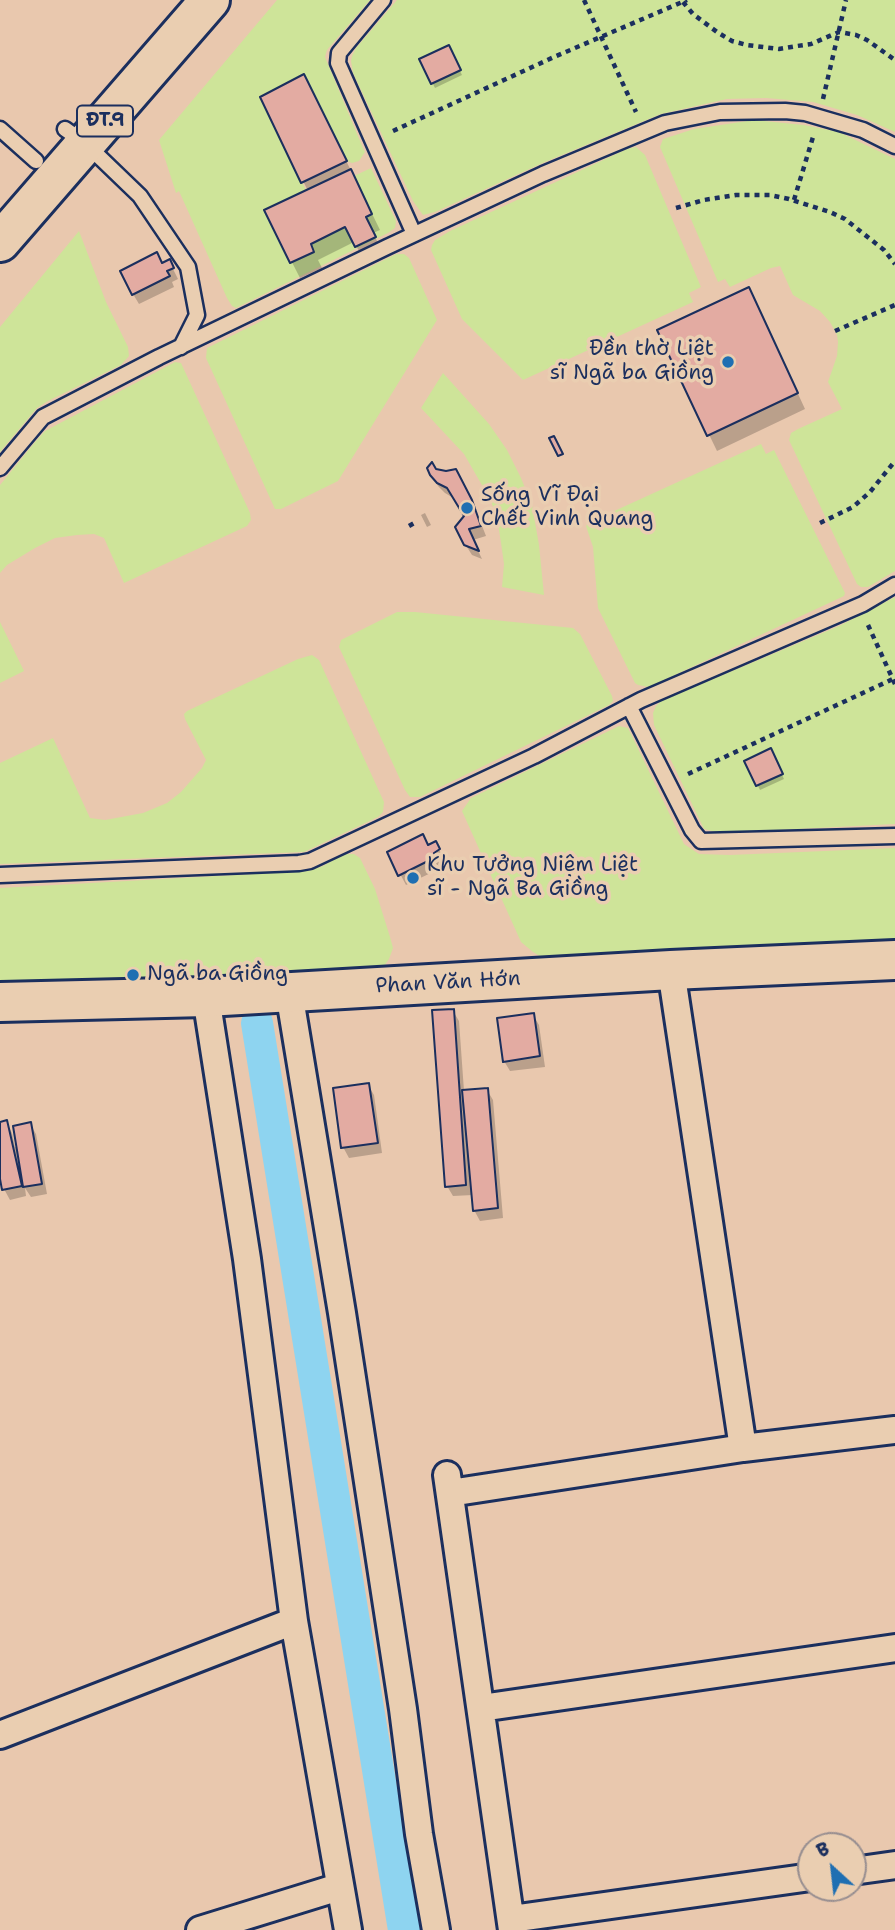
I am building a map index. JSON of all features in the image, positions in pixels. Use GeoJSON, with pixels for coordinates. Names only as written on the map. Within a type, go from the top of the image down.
{"type":"FeatureCollection","features":[{"type":"Feature","properties":{"kind":"main road","name":"ĐT.9"},"geometry":{"type":"LineString","coordinates":[[0,242],[178,0]]}},
{"type":"Feature","properties":{"kind":"main road","name":"ĐT.9"},"geometry":{"type":"LineString","coordinates":[[0,202],[36,161],[75,137],[210,0]]}},
{"type":"Feature","properties":{"kind":"main road","name":"Phan Văn Hớn"},"geometry":{"type":"LineString","coordinates":[[0,1002],[206,996],[895,960]]}},
{"type":"Feature","properties":{"kind":"street"},"geometry":{"type":"LineString","coordinates":[[671,971],[743,1448]]}},
{"type":"Feature","properties":{"kind":"street"},"geometry":{"type":"LineString","coordinates":[[289,992],[342,1313],[403,1709],[419,1834],[436,1930]]}},
{"type":"Feature","properties":{"kind":"street"},"geometry":{"type":"LineString","coordinates":[[206,996],[247,1259],[294,1621],[348,1930]]}},
{"type":"Feature","properties":{"kind":"street"},"geometry":{"type":"LineString","coordinates":[[797,1879],[512,1924],[449,1484],[895,1430]]}},
{"type":"Feature","properties":{"kind":"street"},"geometry":{"type":"LineString","coordinates":[[0,1735],[294,1621]]}},
{"type":"Feature","properties":{"kind":"street"},"geometry":{"type":"LineString","coordinates":[[481,1708],[895,1648]]}},
{"type":"Feature","properties":{"kind":"street"},"geometry":{"type":"LineString","coordinates":[[867,1869],[895,1865]]}},
{"type":"Feature","properties":{"kind":"street"},"geometry":{"type":"LineString","coordinates":[[200,1930],[340,1887]]}},
{"type":"Feature","properties":{"kind":"lane"},"geometry":{"type":"LineString","coordinates":[[383,0],[339,53],[338,63],[414,234]]}},
{"type":"Feature","properties":{"kind":"lane"},"geometry":{"type":"LineString","coordinates":[[0,468],[43,417],[181,346],[414,234],[543,174],[665,123],[720,112],[805,113],[863,130],[895,146]]}},
{"type":"Feature","properties":{"kind":"lane"},"geometry":{"type":"LineString","coordinates":[[0,129],[36,161]]}},
{"type":"Feature","properties":{"kind":"lane"},"geometry":{"type":"LineString","coordinates":[[75,137],[140,196],[188,267],[197,315],[181,346]]}},
{"type":"Feature","properties":{"kind":"lane"},"geometry":{"type":"LineString","coordinates":[[0,875],[299,863],[310,860],[534,756],[629,706],[859,605],[895,585]]}},
{"type":"Feature","properties":{"kind":"lane"},"geometry":{"type":"LineString","coordinates":[[629,706],[692,830],[701,841],[895,836]]}},
{"type":"Feature","properties":{"kind":"path"},"geometry":{"type":"LineString","coordinates":[[584,0],[645,132]]}},
{"type":"Feature","properties":{"kind":"path"},"geometry":{"type":"LineString","coordinates":[[373,140],[684,1],[702,21],[732,41],[779,48],[811,44],[839,32],[867,40],[895,60]]}},
{"type":"Feature","properties":{"kind":"path"},"geometry":{"type":"LineString","coordinates":[[676,208],[721,196],[770,195],[789,199],[845,219],[884,250],[895,264]]}},
{"type":"Feature","properties":{"kind":"path"},"geometry":{"type":"LineString","coordinates":[[835,331],[895,305]]}},
{"type":"Feature","properties":{"kind":"path"},"geometry":{"type":"LineString","coordinates":[[820,523],[853,507],[870,492],[895,461]]}},
{"type":"Feature","properties":{"kind":"path"},"geometry":{"type":"LineString","coordinates":[[409,526],[416,522]]}},
{"type":"Feature","properties":{"kind":"path"},"geometry":{"type":"LineString","coordinates":[[668,783],[894,681],[859,605]]}},
{"type":"Feature","properties":{"kind":"green space"},"geometry":{"type":"Polygon","coordinates":[[[277,0],[370,0],[327,50],[325,57],[365,152],[359,161],[347,161],[304,74],[260,98],[306,190],[264,211],[290,263],[314,252],[311,244],[345,227],[355,247],[366,217],[372,214],[354,176],[371,168],[396,221],[395,228],[388,233],[236,308],[227,298],[179,191],[176,193],[159,140],[277,0]]]}},
{"type":"Feature","properties":{"kind":"green space"},"geometry":{"type":"Polygon","coordinates":[[[397,0],[895,0],[895,132],[857,115],[813,102],[766,98],[727,99],[661,114],[423,215],[413,201],[353,73],[351,61],[356,48],[397,0]]]}},
{"type":"Feature","properties":{"kind":"green space"},"geometry":{"type":"Polygon","coordinates":[[[754,120],[839,132],[895,159],[895,571],[868,587],[857,584],[789,440],[791,433],[842,409],[828,382],[837,356],[837,335],[820,311],[793,295],[780,266],[730,287],[725,279],[718,282],[660,147],[663,139],[694,129],[754,120]]]}},
{"type":"Feature","properties":{"kind":"green space"},"geometry":{"type":"Polygon","coordinates":[[[636,147],[645,155],[701,287],[689,293],[693,302],[523,380],[462,319],[431,250],[432,245],[435,240],[450,231],[636,147]]]}},
{"type":"Feature","properties":{"kind":"green space"},"geometry":{"type":"Polygon","coordinates":[[[79,231],[106,302],[128,347],[129,356],[121,365],[37,408],[0,452],[0,327],[79,231]]]}},
{"type":"Feature","properties":{"kind":"green space"},"geometry":{"type":"Polygon","coordinates":[[[396,254],[404,254],[409,258],[437,320],[338,481],[281,509],[275,509],[206,358],[207,348],[396,254]]]}},
{"type":"Feature","properties":{"kind":"green space"},"geometry":{"type":"Polygon","coordinates":[[[175,362],[181,363],[250,513],[251,520],[247,526],[124,583],[104,538],[94,534],[55,538],[7,565],[0,573],[0,485],[35,442],[45,431],[175,362]]]}},
{"type":"Feature","properties":{"kind":"green space"},"geometry":{"type":"Polygon","coordinates":[[[443,373],[489,424],[507,450],[521,478],[532,505],[544,595],[502,587],[504,564],[497,517],[490,499],[464,454],[421,408],[443,373]]]}},
{"type":"Feature","properties":{"kind":"green space"},"geometry":{"type":"Polygon","coordinates":[[[761,444],[766,454],[774,450],[845,593],[844,596],[649,687],[638,685],[598,608],[593,547],[586,526],[761,444]]]}},
{"type":"Feature","properties":{"kind":"green space"},"geometry":{"type":"Polygon","coordinates":[[[895,597],[895,824],[720,833],[704,829],[654,725],[653,713],[656,706],[661,701],[839,626],[895,597]]]}},
{"type":"Feature","properties":{"kind":"green space"},"geometry":{"type":"Polygon","coordinates":[[[397,612],[573,628],[580,634],[613,701],[420,797],[410,797],[339,647],[341,640],[397,612]]]}},
{"type":"Feature","properties":{"kind":"green space"},"geometry":{"type":"Polygon","coordinates":[[[0,622],[24,671],[0,683],[0,622]]]}},
{"type":"Feature","properties":{"kind":"green space"},"geometry":{"type":"Polygon","coordinates":[[[312,655],[319,660],[384,802],[383,812],[378,817],[304,852],[0,864],[0,763],[53,738],[90,818],[105,820],[143,813],[167,803],[181,792],[206,760],[185,719],[184,714],[187,711],[312,655]]]}},
{"type":"Feature","properties":{"kind":"green space"},"geometry":{"type":"Polygon","coordinates":[[[619,726],[628,728],[684,844],[699,854],[895,848],[895,944],[543,958],[533,952],[521,942],[462,811],[471,798],[619,726]]]}},
{"type":"Feature","properties":{"kind":"green space"},"geometry":{"type":"Polygon","coordinates":[[[344,854],[354,854],[360,858],[375,889],[393,948],[384,966],[374,969],[0,984],[0,888],[308,871],[344,854]]]}},
{"type":"Feature","properties":{"kind":"building"},"geometry":{"type":"Polygon","coordinates":[[[449,45],[461,70],[431,84],[419,59],[449,45]]]}},
{"type":"Feature","properties":{"kind":"building"},"geometry":{"type":"Polygon","coordinates":[[[304,74],[347,161],[301,183],[260,97],[304,74]]]}},
{"type":"Feature","properties":{"kind":"building"},"geometry":{"type":"Polygon","coordinates":[[[351,169],[372,214],[366,217],[376,237],[355,247],[345,227],[311,244],[314,252],[290,263],[264,210],[351,169]]]}},
{"type":"Feature","properties":{"kind":"building"},"geometry":{"type":"Polygon","coordinates":[[[157,252],[162,263],[170,259],[174,268],[167,271],[170,276],[132,295],[120,271],[157,252]]]}},
{"type":"Feature","properties":{"kind":"building","name":"Đền thờ Liệt sĩ Ngã ba Giồng"},"geometry":{"type":"Polygon","coordinates":[[[749,287],[798,393],[707,436],[657,330],[749,287]]]}},
{"type":"Feature","properties":{"kind":"building"},"geometry":{"type":"Polygon","coordinates":[[[554,436],[563,454],[558,456],[549,438],[554,436]]]}},
{"type":"Feature","properties":{"kind":"building","name":"Sống Vĩ Đại Chết Vinh Quang"},"geometry":{"type":"Polygon","coordinates":[[[432,462],[436,469],[456,469],[472,500],[481,526],[469,529],[479,551],[464,545],[455,527],[464,516],[447,488],[437,483],[430,475],[427,468],[432,462]]]}},
{"type":"Feature","properties":{"kind":"building"},"geometry":{"type":"Polygon","coordinates":[[[771,748],[783,774],[756,786],[744,761],[771,748]]]}},
{"type":"Feature","properties":{"kind":"building"},"geometry":{"type":"Polygon","coordinates":[[[423,834],[428,845],[436,841],[440,849],[434,853],[436,857],[398,876],[387,852],[423,834]]]}},
{"type":"Feature","properties":{"kind":"building"},"geometry":{"type":"Polygon","coordinates":[[[454,1009],[466,1185],[445,1187],[432,1010],[454,1009]]]}},
{"type":"Feature","properties":{"kind":"building"},"geometry":{"type":"Polygon","coordinates":[[[534,1013],[540,1056],[503,1062],[497,1018],[534,1013]]]}},
{"type":"Feature","properties":{"kind":"building"},"geometry":{"type":"Polygon","coordinates":[[[369,1083],[378,1143],[341,1148],[333,1088],[369,1083]]]}},
{"type":"Feature","properties":{"kind":"building"},"geometry":{"type":"Polygon","coordinates":[[[488,1088],[498,1208],[473,1211],[462,1090],[488,1088]]]}},
{"type":"Feature","properties":{"kind":"building"},"geometry":{"type":"Polygon","coordinates":[[[7,1120],[22,1186],[2,1190],[0,1122],[7,1120]]]}},
{"type":"Feature","properties":{"kind":"building"},"geometry":{"type":"Polygon","coordinates":[[[31,1122],[42,1184],[23,1187],[13,1126],[31,1122]]]}},
{"type":"Feature","properties":{"kind":"waterway"},"geometry":{"type":"LineString","coordinates":[[257,1023],[404,1930]]}},
{"type":"Feature","properties":{"kind":"place","name":"Đền thờ Liệt sĩ Ngã ba Giồng"},"geometry":{"type":"Point","coordinates":[728,362]}},
{"type":"Feature","properties":{"kind":"place","name":"Sống Vĩ Đại Chết Vinh Quang"},"geometry":{"type":"Point","coordinates":[467,508]}},
{"type":"Feature","properties":{"kind":"place","name":"Khu Tưởng Niệm Liệt sĩ - Ngã Ba Giồng"},"geometry":{"type":"Point","coordinates":[413,878]}},
{"type":"Feature","properties":{"kind":"place","name":"Ngã ba Giồng"},"geometry":{"type":"Point","coordinates":[133,975]}}]}
